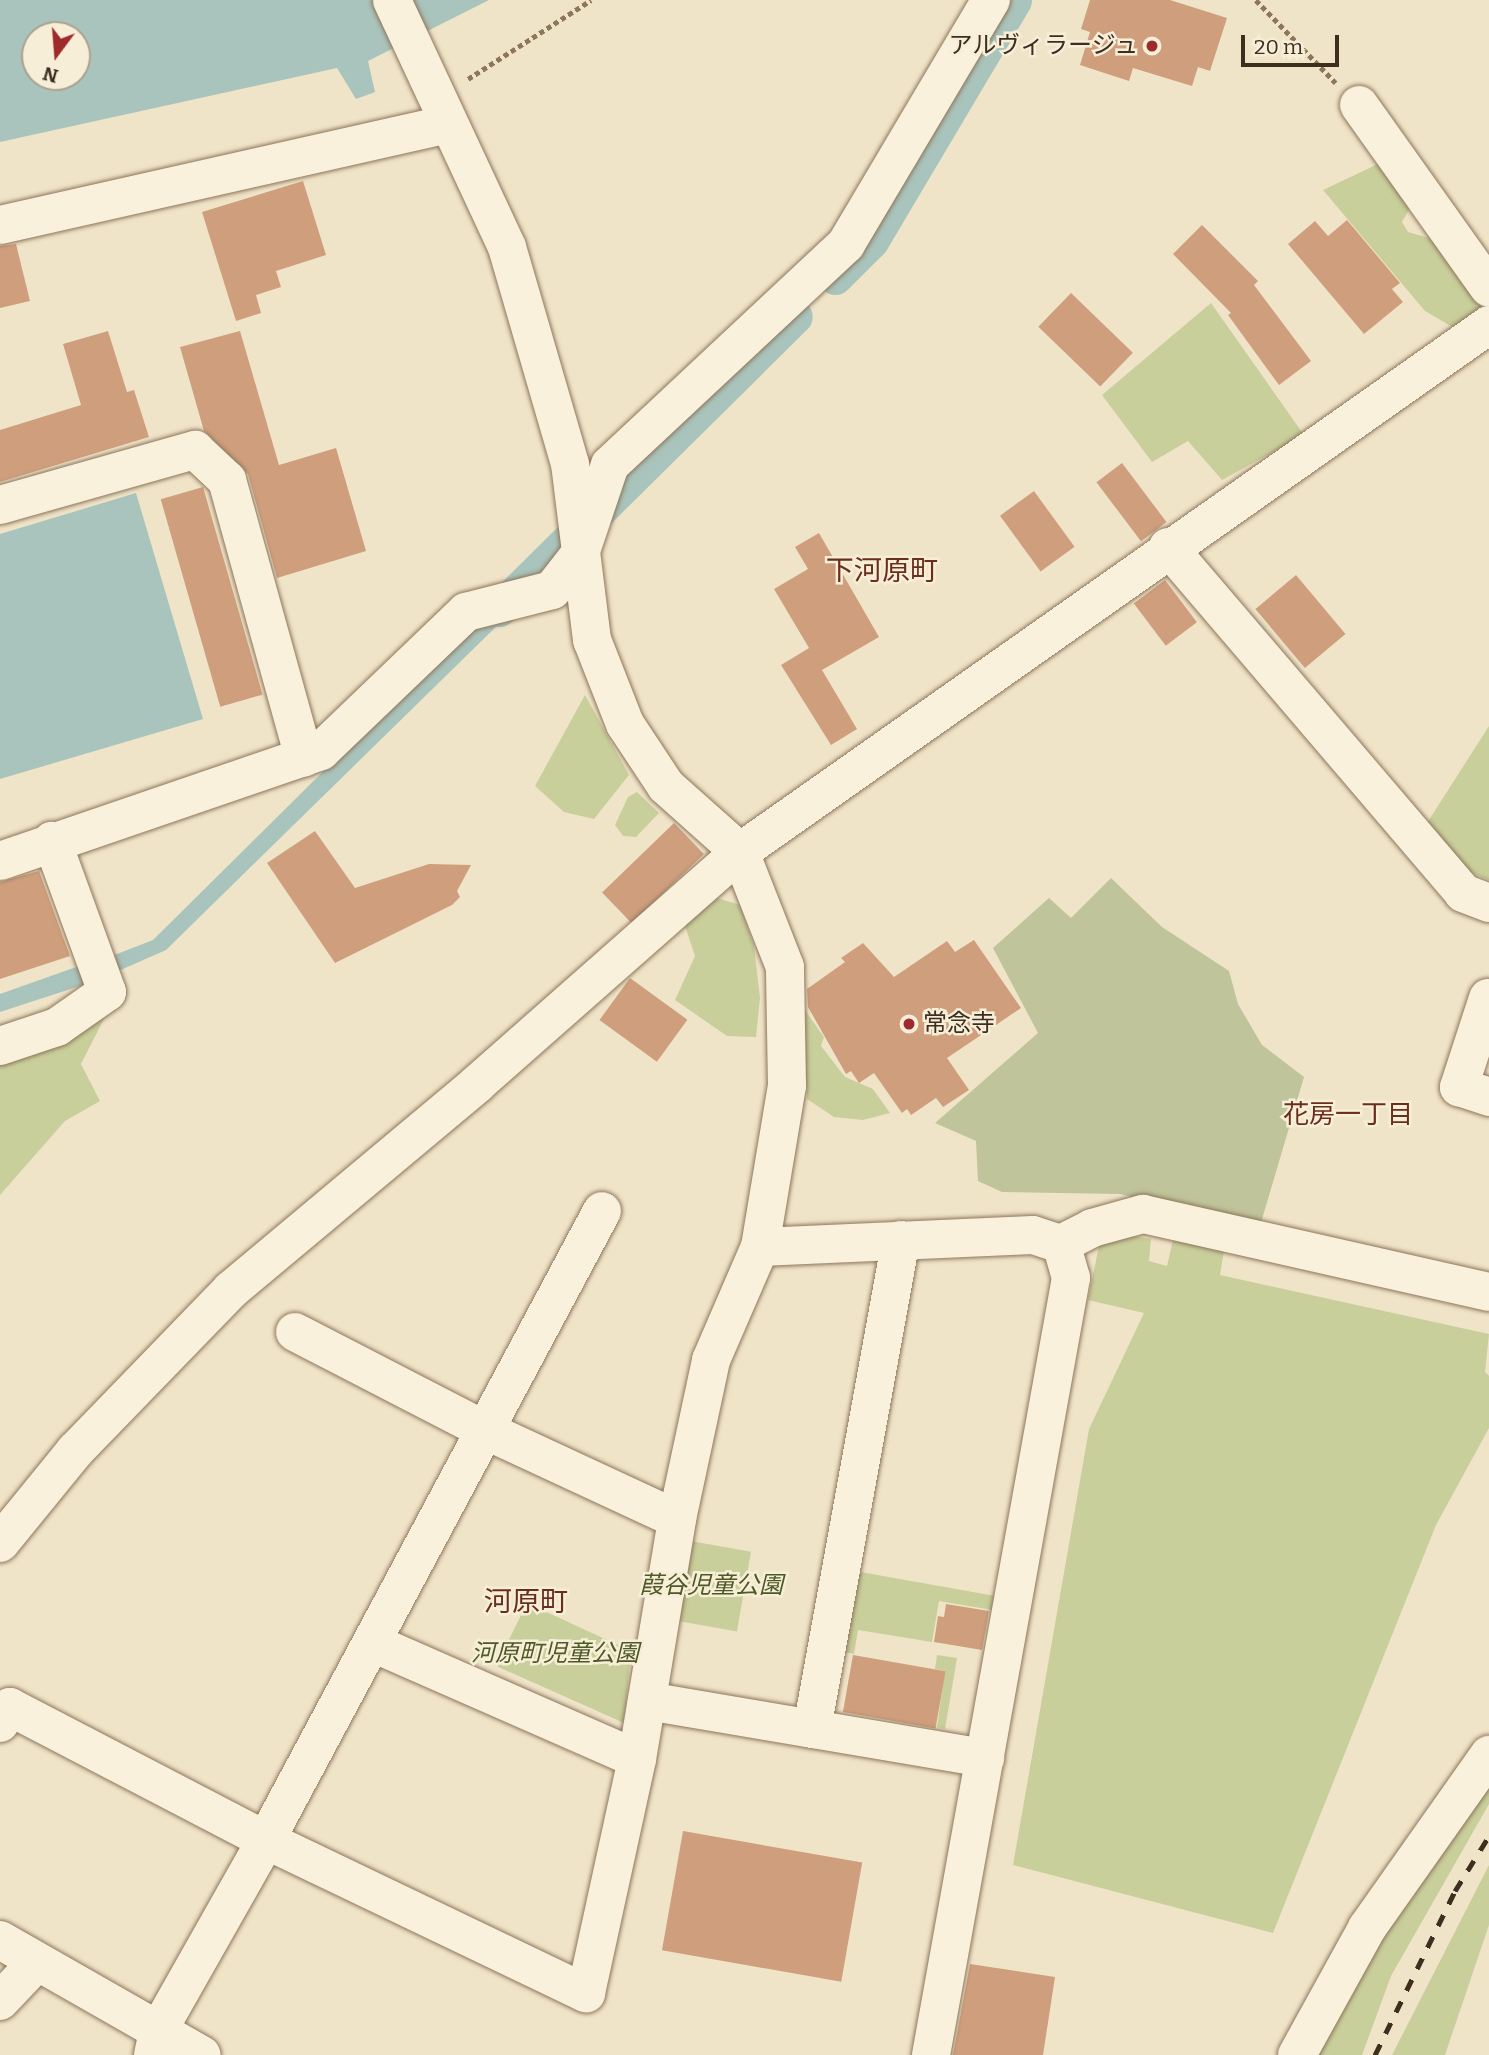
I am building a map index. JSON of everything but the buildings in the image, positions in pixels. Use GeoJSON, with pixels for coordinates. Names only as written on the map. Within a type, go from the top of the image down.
{"type":"FeatureCollection","features":[{"type":"Feature","properties":{"kind":"street"},"geometry":{"type":"LineString","coordinates":[[0,1723],[10,1707],[266,1840],[586,1993],[637,1759],[677,1519],[711,1360],[760,1247],[787,1086],[785,967],[740,852],[666,786],[625,724],[592,640],[570,464],[507,247],[448,124],[443,83],[392,0]]}},
{"type":"Feature","properties":{"kind":"street"},"geometry":{"type":"LineString","coordinates":[[0,861],[321,751],[466,612],[552,590],[580,554],[610,465],[846,244],[990,0]]}},
{"type":"Feature","properties":{"kind":"street"},"geometry":{"type":"LineString","coordinates":[[1359,105],[1489,288]]}},
{"type":"Feature","properties":{"kind":"street"},"geometry":{"type":"LineString","coordinates":[[0,226],[448,124]]}},
{"type":"Feature","properties":{"kind":"street"},"geometry":{"type":"LineString","coordinates":[[0,1543],[75,1451],[231,1290],[477,1084],[740,852],[1168,547],[1489,325]]}},
{"type":"Feature","properties":{"kind":"street"},"geometry":{"type":"LineString","coordinates":[[0,505],[195,450],[227,480],[304,757]]}},
{"type":"Feature","properties":{"kind":"street"},"geometry":{"type":"LineString","coordinates":[[1168,547],[1463,893],[1489,902]]}},
{"type":"Feature","properties":{"kind":"street"},"geometry":{"type":"LineString","coordinates":[[0,1046],[57,1027],[107,992],[52,841]]}},
{"type":"Feature","properties":{"kind":"street"},"geometry":{"type":"LineString","coordinates":[[1488,998],[1459,1087],[1489,1097]]}},
{"type":"Feature","properties":{"kind":"street"},"geometry":{"type":"LineString","coordinates":[[156,2043],[487,1431],[602,1211]]}},
{"type":"Feature","properties":{"kind":"street"},"geometry":{"type":"LineString","coordinates":[[760,1247],[1033,1235],[1061,1244],[1092,1228],[1143,1214],[1489,1292]]}},
{"type":"Feature","properties":{"kind":"street"},"geometry":{"type":"LineString","coordinates":[[812,1729],[901,1241]]}},
{"type":"Feature","properties":{"kind":"street"},"geometry":{"type":"LineString","coordinates":[[930,2055],[1071,1278],[1061,1244]]}},
{"type":"Feature","properties":{"kind":"street"},"geometry":{"type":"LineString","coordinates":[[295,1332],[487,1431],[677,1519]]}},
{"type":"Feature","properties":{"kind":"street"},"geometry":{"type":"LineString","coordinates":[[373,1643],[637,1759]]}},
{"type":"Feature","properties":{"kind":"street"},"geometry":{"type":"LineString","coordinates":[[647,1701],[985,1758]]}},
{"type":"Feature","properties":{"kind":"street"},"geometry":{"type":"LineString","coordinates":[[1297,2055],[1367,1928],[1489,1755]]}},
{"type":"Feature","properties":{"kind":"street"},"geometry":{"type":"LineString","coordinates":[[0,1940],[156,2043],[201,2055]]}},
{"type":"Feature","properties":{"kind":"street"},"geometry":{"type":"LineString","coordinates":[[0,2001],[36,1963]]}},
{"type":"Feature","properties":{"kind":"path"},"geometry":{"type":"LineString","coordinates":[[443,83],[482,73],[592,0]]}},
{"type":"Feature","properties":{"kind":"path"},"geometry":{"type":"LineString","coordinates":[[1255,0],[1359,105]]}},
{"type":"Feature","properties":{"kind":"green space"},"geometry":{"type":"Polygon","coordinates":[[[1380,163],[1410,208],[1402,222],[1408,232],[1429,238],[1486,303],[1454,328],[1425,311],[1323,190],[1380,163]]]}},
{"type":"Feature","properties":{"kind":"green space"},"geometry":{"type":"Polygon","coordinates":[[[1211,303],[1304,435],[1222,480],[1188,441],[1152,462],[1102,395],[1211,303]]]}},
{"type":"Feature","properties":{"kind":"green space"},"geometry":{"type":"Polygon","coordinates":[[[585,695],[629,775],[594,819],[564,812],[535,786],[585,695]]]}},
{"type":"Feature","properties":{"kind":"green space"},"geometry":{"type":"Polygon","coordinates":[[[1489,726],[1489,880],[1465,870],[1427,823],[1489,726]]]}},
{"type":"Feature","properties":{"kind":"green space"},"geometry":{"type":"Polygon","coordinates":[[[637,792],[659,813],[636,837],[623,836],[615,825],[628,797],[637,792]]]}},
{"type":"Feature","properties":{"kind":"green space"},"geometry":{"type":"Polygon","coordinates":[[[1111,878],[1162,927],[1229,971],[1238,1004],[1262,1045],[1304,1077],[1260,1226],[1120,1194],[1002,1192],[978,1181],[976,1141],[935,1123],[1038,1033],[993,948],[1049,898],[1071,918],[1111,878]]]}},
{"type":"Feature","properties":{"kind":"green space"},"geometry":{"type":"Polygon","coordinates":[[[714,897],[740,905],[754,946],[760,998],[756,1037],[727,1036],[675,1000],[695,956],[685,926],[714,897]]]}},
{"type":"Feature","properties":{"kind":"green space"},"geometry":{"type":"Polygon","coordinates":[[[804,1009],[824,1037],[821,1046],[845,1077],[873,1089],[890,1113],[863,1120],[834,1117],[807,1099],[804,1009]]]}},
{"type":"Feature","properties":{"kind":"green space"},"geometry":{"type":"Polygon","coordinates":[[[107,1013],[81,1064],[100,1101],[65,1121],[0,1195],[0,1058],[107,1013]]]}},
{"type":"Feature","properties":{"kind":"green space"},"geometry":{"type":"Polygon","coordinates":[[[1102,1231],[1151,1239],[1149,1261],[1167,1266],[1173,1240],[1224,1251],[1220,1275],[1489,1334],[1485,1372],[1489,1376],[1489,1428],[1436,1525],[1273,1933],[1013,1865],[1089,1429],[1144,1313],[1088,1300],[1102,1231]]]}},
{"type":"Feature","properties":{"kind":"green space","name":"葭谷児童公園"},"geometry":{"type":"Polygon","coordinates":[[[685,1540],[751,1552],[737,1631],[671,1620],[685,1540]]]}},
{"type":"Feature","properties":{"kind":"green space"},"geometry":{"type":"Polygon","coordinates":[[[855,1571],[1001,1597],[998,1611],[939,1601],[932,1642],[858,1630],[854,1654],[840,1651],[855,1571]]]}},
{"type":"Feature","properties":{"kind":"green space","name":"河原町児童公園"},"geometry":{"type":"Polygon","coordinates":[[[527,1603],[631,1651],[624,1723],[496,1666],[527,1603]]]}},
{"type":"Feature","properties":{"kind":"green space"},"geometry":{"type":"Polygon","coordinates":[[[937,1655],[957,1658],[945,1729],[937,1727],[945,1671],[935,1669],[937,1655]]]}},
{"type":"Feature","properties":{"kind":"green space"},"geometry":{"type":"Polygon","coordinates":[[[1489,1769],[1489,1804],[1391,1976],[1362,2055],[1305,2055],[1489,1769]]]}},
{"type":"Feature","properties":{"kind":"green space"},"geometry":{"type":"Polygon","coordinates":[[[1489,1865],[1489,1925],[1445,2055],[1392,2055],[1489,1865]]]}},
{"type":"Feature","properties":{"kind":"water"},"geometry":{"type":"Polygon","coordinates":[[[0,0],[489,0],[368,61],[375,92],[356,99],[337,68],[0,142],[0,0]]]}},
{"type":"Feature","properties":{"kind":"water"},"geometry":{"type":"Polygon","coordinates":[[[136,493],[203,719],[0,779],[0,534],[136,493]]]}},
{"type":"Feature","properties":{"kind":"water"},"geometry":{"type":"Polygon","coordinates":[[[481,615],[507,616],[166,950],[116,972],[112,956],[153,940],[481,615]]]}},
{"type":"Feature","properties":{"kind":"water"},"geometry":{"type":"Polygon","coordinates":[[[79,966],[86,984],[0,1012],[0,994],[79,966]]]}},
{"type":"Feature","properties":{"kind":"waterway"},"geometry":{"type":"LineString","coordinates":[[835,277],[871,241],[1014,0]]}},
{"type":"Feature","properties":{"kind":"waterway"},"geometry":{"type":"LineString","coordinates":[[499,609],[795,316]]}},
{"type":"Feature","properties":{"kind":"railway"},"geometry":{"type":"LineString","coordinates":[[1375,2055],[1455,1891],[1489,1836]]}},
{"type":"Feature","properties":{"kind":"place","name":"アルヴィラージュ"},"geometry":{"type":"Point","coordinates":[1152,46]}},
{"type":"Feature","properties":{"kind":"place","name":"常念寺"},"geometry":{"type":"Point","coordinates":[909,1024]}},
{"type":"Feature","properties":{"kind":"district","name":"下河原町"},"geometry":{"type":"Point","coordinates":[882,571]}},
{"type":"Feature","properties":{"kind":"district","name":"花房一丁目"},"geometry":{"type":"Point","coordinates":[1348,1115]}},
{"type":"Feature","properties":{"kind":"district","name":"河原町"},"geometry":{"type":"Point","coordinates":[526,1602]}}]}
